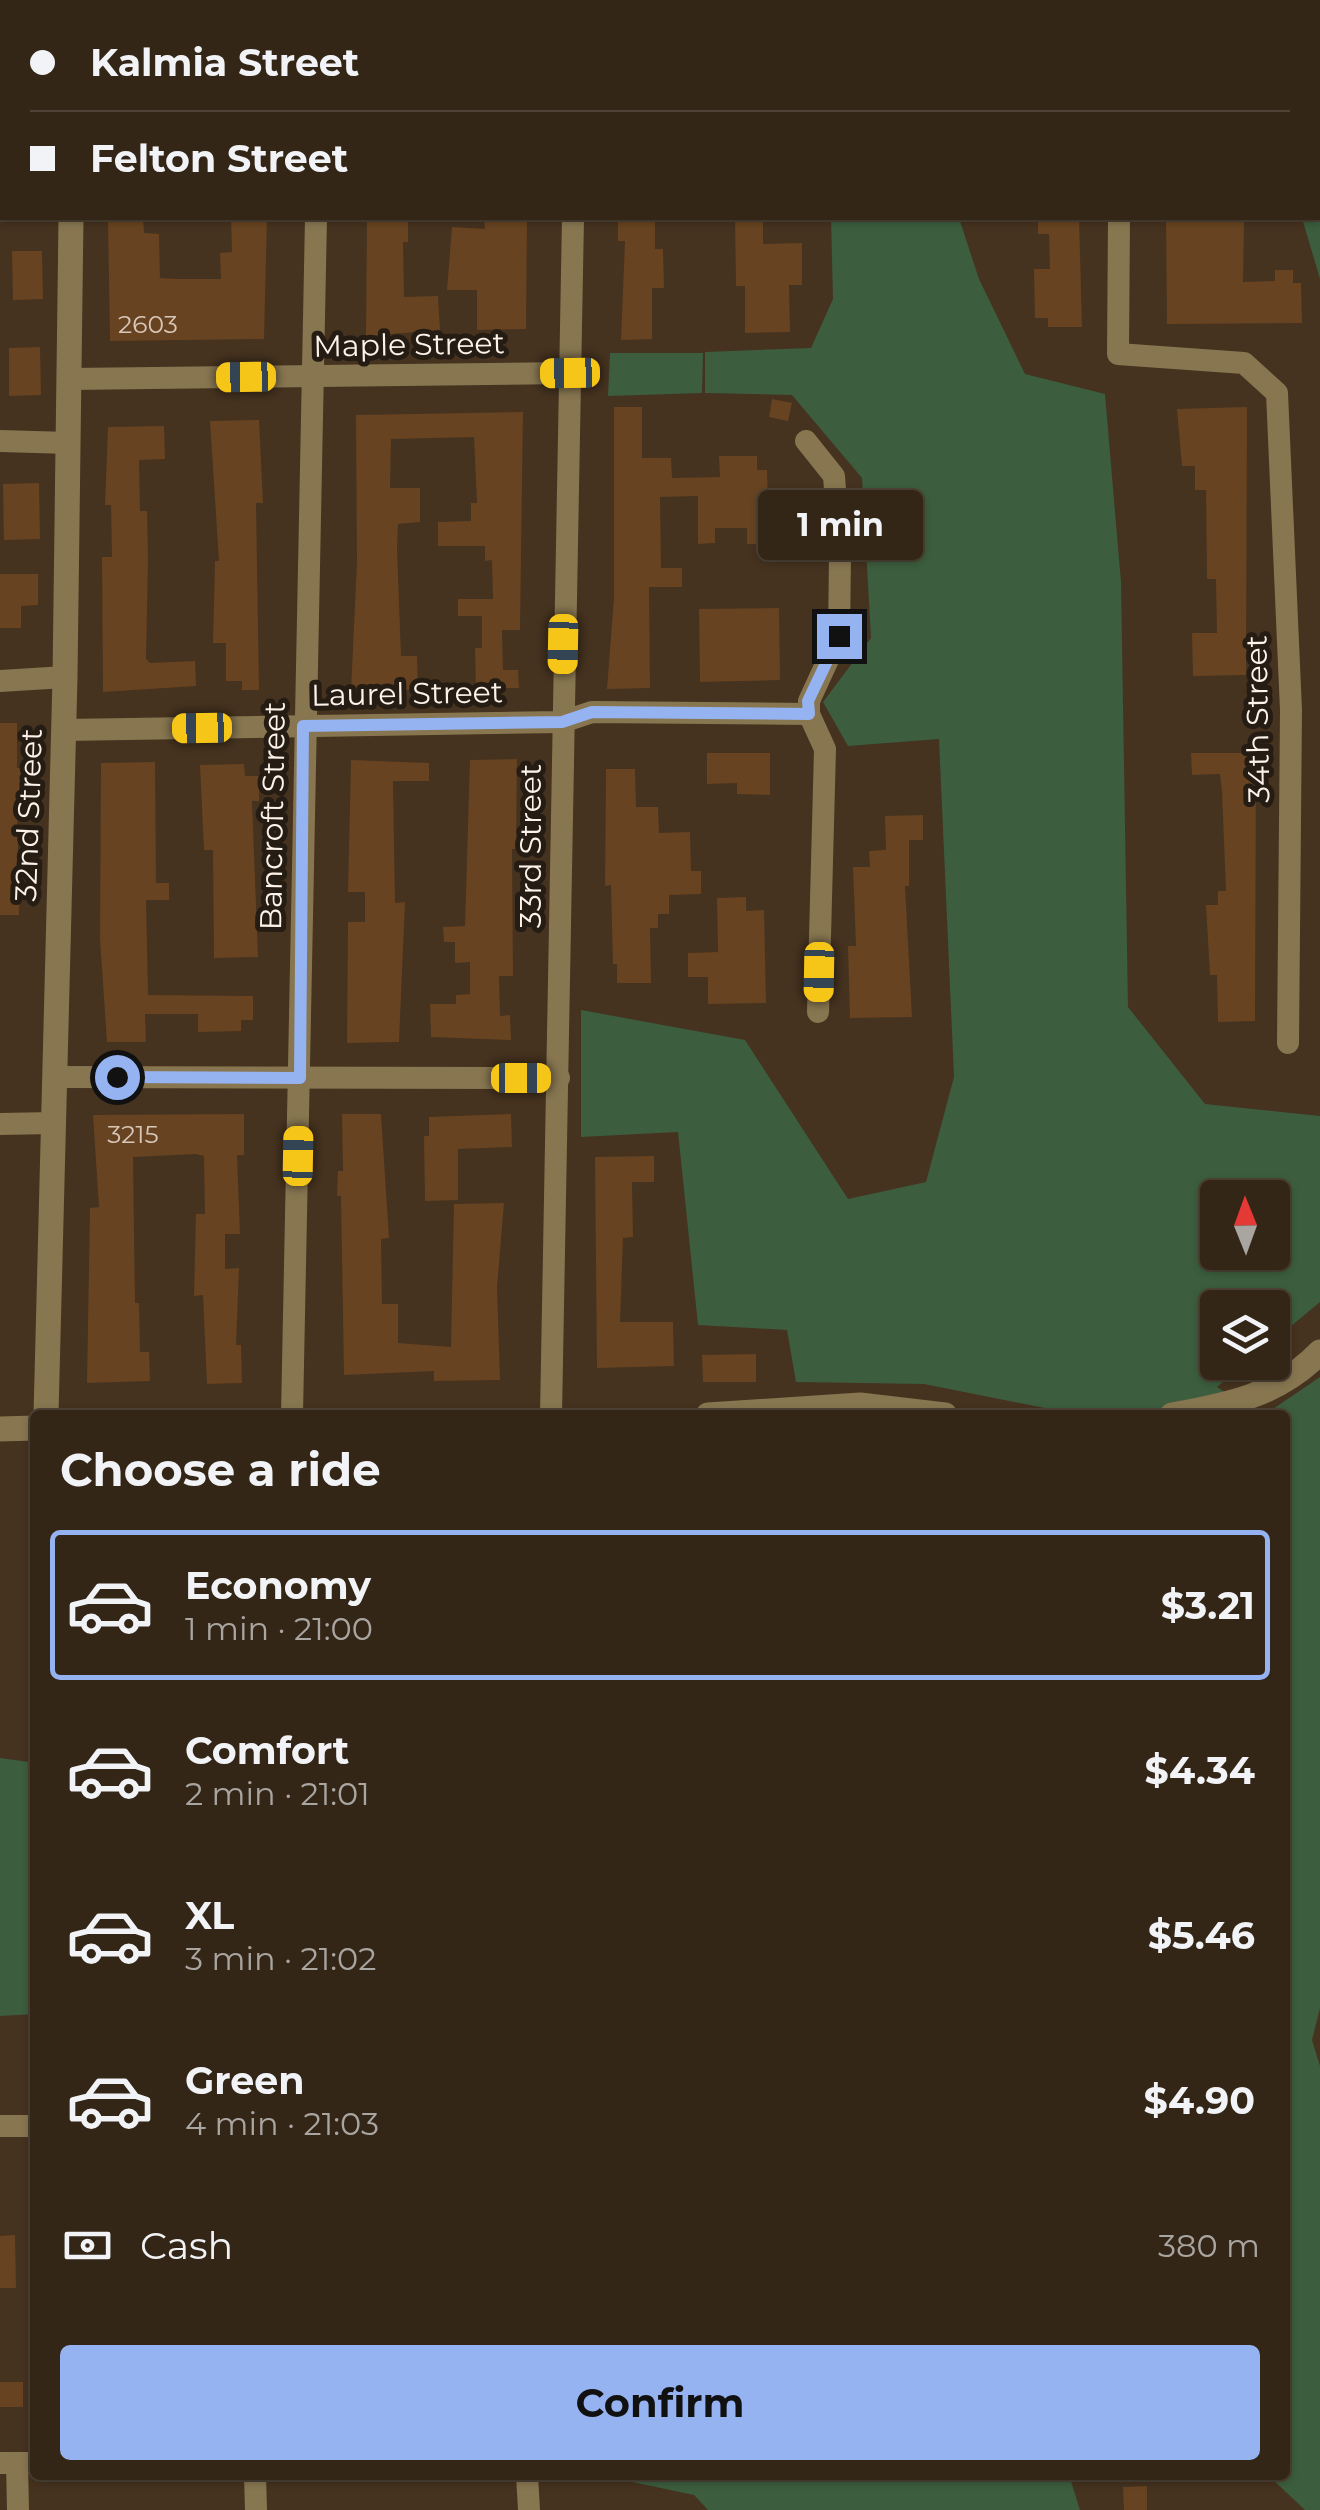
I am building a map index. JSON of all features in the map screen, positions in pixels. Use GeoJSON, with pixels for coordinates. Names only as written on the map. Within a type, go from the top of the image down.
{"type":"FeatureCollection","features":[{"type":"Feature","properties":{"kind":"street","name":"32nd Street"},"geometry":{"type":"LineString","coordinates":[[46,1410],[66,678],[71,220]]}},
{"type":"Feature","properties":{"kind":"street","name":"Bancroft Street"},"geometry":{"type":"LineString","coordinates":[[292,1410],[316,220]]}},
{"type":"Feature","properties":{"kind":"street","name":"33rd Street"},"geometry":{"type":"LineString","coordinates":[[551,1410],[573,220]]}},
{"type":"Feature","properties":{"kind":"street","name":"34th Street"},"geometry":{"type":"LineString","coordinates":[[1119,220],[1118,354],[1244,364],[1277,393],[1291,710],[1288,1044]]}},
{"type":"Feature","properties":{"kind":"street","name":"Maple Street"},"geometry":{"type":"LineString","coordinates":[[70,379],[570,373]]}},
{"type":"Feature","properties":{"kind":"street"},"geometry":{"type":"LineString","coordinates":[[0,441],[69,443]]}},
{"type":"Feature","properties":{"kind":"street"},"geometry":{"type":"LineString","coordinates":[[806,441],[834,476],[840,556],[839,636],[808,701],[809,714],[825,748],[818,1012]]}},
{"type":"Feature","properties":{"kind":"street"},"geometry":{"type":"LineString","coordinates":[[0,681],[66,678]]}},
{"type":"Feature","properties":{"kind":"street","name":"Laurel Street"},"geometry":{"type":"LineString","coordinates":[[64,730],[562,722],[592,712],[809,714]]}},
{"type":"Feature","properties":{"kind":"street"},"geometry":{"type":"LineString","coordinates":[[55,1077],[559,1078]]}},
{"type":"Feature","properties":{"kind":"street"},"geometry":{"type":"LineString","coordinates":[[0,1124],[53,1124]]}},
{"type":"Feature","properties":{"kind":"street"},"geometry":{"type":"LineString","coordinates":[[1196,1410],[1249,1399],[1280,1385],[1320,1352]]}},
{"type":"Feature","properties":{"kind":"street"},"geometry":{"type":"LineString","coordinates":[[815,1410],[860,1405],[902,1410]]}},
{"type":"Feature","properties":{"kind":"street"},"geometry":{"type":"LineString","coordinates":[[0,1429],[30,1428]]}},
{"type":"Feature","properties":{"kind":"street"},"geometry":{"type":"LineString","coordinates":[[0,2126],[30,2126]]}},
{"type":"Feature","properties":{"kind":"street"},"geometry":{"type":"LineString","coordinates":[[17,2463],[18,2510]]}},
{"type":"Feature","properties":{"kind":"street"},"geometry":{"type":"LineString","coordinates":[[255,2480],[256,2510]]}},
{"type":"Feature","properties":{"kind":"street"},"geometry":{"type":"LineString","coordinates":[[527,2480],[528,2510]]}},
{"type":"Feature","properties":{"kind":"green space"},"geometry":{"type":"Polygon","coordinates":[[[831,220],[960,220],[979,279],[1025,374],[1105,394],[1121,582],[1128,1007],[1205,1104],[1320,1116],[1320,1302],[1290,1327],[1290,1290],[1200,1290],[1200,1380],[1225,1380],[1217,1387],[1252,1410],[1055,1410],[924,1384],[796,1382],[787,1330],[698,1325],[678,1132],[581,1137],[581,1010],[745,1040],[848,1199],[926,1182],[954,1077],[939,739],[848,746],[823,702],[871,638],[862,478],[792,395],[705,393],[705,352],[811,348],[833,299],[831,220]]]}},
{"type":"Feature","properties":{"kind":"green space"},"geometry":{"type":"Polygon","coordinates":[[[1303,220],[1320,220],[1320,279],[1303,220]]]}},
{"type":"Feature","properties":{"kind":"green space"},"geometry":{"type":"Polygon","coordinates":[[[610,353],[703,353],[702,393],[608,396],[610,353]]]}},
{"type":"Feature","properties":{"kind":"green space"},"geometry":{"type":"Polygon","coordinates":[[[1320,1377],[1320,2008],[1312,2040],[1320,2066],[1320,2510],[1305,2510],[1273,2480],[1290,2480],[1290,1410],[1271,1410],[1320,1377]]]}},
{"type":"Feature","properties":{"kind":"green space"},"geometry":{"type":"Polygon","coordinates":[[[0,1758],[29,1762],[30,1766],[30,2014],[0,2016],[0,1758]]]}},
{"type":"Feature","properties":{"kind":"green space"},"geometry":{"type":"Polygon","coordinates":[[[623,2480],[1071,2480],[1080,2510],[708,2510],[694,2495],[623,2480]]]}},
{"type":"Feature","properties":{"kind":"building"},"geometry":{"type":"Polygon","coordinates":[[[108,220],[143,220],[144,233],[159,234],[160,278],[221,279],[220,253],[232,252],[231,220],[267,220],[264,339],[110,341],[108,220]]]}},
{"type":"Feature","properties":{"kind":"building"},"geometry":{"type":"Polygon","coordinates":[[[367,220],[408,220],[408,242],[403,242],[404,297],[438,296],[440,330],[366,336],[367,220]]]}},
{"type":"Feature","properties":{"kind":"building"},"geometry":{"type":"Polygon","coordinates":[[[484,220],[527,220],[526,329],[477,330],[477,290],[447,290],[452,227],[485,229],[484,220]]]}},
{"type":"Feature","properties":{"kind":"building"},"geometry":{"type":"Polygon","coordinates":[[[618,220],[655,220],[655,249],[663,249],[664,288],[652,288],[652,339],[621,340],[625,241],[618,241],[618,220]]]}},
{"type":"Feature","properties":{"kind":"building"},"geometry":{"type":"Polygon","coordinates":[[[735,220],[763,220],[763,244],[802,243],[802,285],[789,285],[790,332],[745,333],[745,286],[736,286],[735,220]]]}},
{"type":"Feature","properties":{"kind":"building"},"geometry":{"type":"Polygon","coordinates":[[[1038,220],[1079,220],[1082,327],[1048,327],[1048,318],[1035,318],[1034,269],[1050,269],[1049,234],[1038,234],[1038,220]]]}},
{"type":"Feature","properties":{"kind":"building"},"geometry":{"type":"Polygon","coordinates":[[[1166,220],[1244,220],[1243,282],[1275,281],[1275,270],[1293,270],[1293,283],[1301,283],[1302,323],[1167,324],[1166,220]]]}},
{"type":"Feature","properties":{"kind":"building"},"geometry":{"type":"Polygon","coordinates":[[[12,251],[42,251],[43,299],[13,300],[12,251]]]}},
{"type":"Feature","properties":{"kind":"building"},"geometry":{"type":"Polygon","coordinates":[[[40,347],[41,395],[9,396],[9,348],[40,347]]]}},
{"type":"Feature","properties":{"kind":"building"},"geometry":{"type":"Polygon","coordinates":[[[772,399],[792,403],[788,421],[769,417],[772,399]]]}},
{"type":"Feature","properties":{"kind":"building"},"geometry":{"type":"Polygon","coordinates":[[[614,407],[642,407],[642,458],[671,458],[672,478],[720,477],[719,456],[757,456],[757,470],[767,470],[768,501],[773,501],[774,544],[747,544],[747,528],[715,528],[715,543],[698,544],[698,496],[660,497],[661,568],[682,568],[682,587],[649,587],[650,688],[607,689],[614,598],[614,407]]]}},
{"type":"Feature","properties":{"kind":"building"},"geometry":{"type":"Polygon","coordinates":[[[1247,407],[1246,675],[1193,676],[1192,633],[1217,633],[1216,579],[1207,579],[1206,490],[1195,490],[1195,466],[1182,466],[1177,409],[1247,407]]]}},
{"type":"Feature","properties":{"kind":"building"},"geometry":{"type":"Polygon","coordinates":[[[523,412],[520,630],[502,630],[503,670],[518,670],[519,688],[476,688],[475,648],[482,648],[482,616],[458,616],[458,599],[493,599],[492,560],[485,561],[485,546],[438,546],[438,522],[471,521],[471,503],[477,503],[474,437],[391,439],[390,488],[420,488],[420,522],[398,524],[397,548],[401,656],[417,656],[418,690],[351,691],[357,562],[356,415],[523,412]]]}},
{"type":"Feature","properties":{"kind":"building"},"geometry":{"type":"Polygon","coordinates":[[[259,420],[263,503],[256,503],[259,690],[242,690],[242,681],[226,681],[226,643],[213,643],[215,561],[219,561],[210,421],[259,420]]]}},
{"type":"Feature","properties":{"kind":"building"},"geometry":{"type":"Polygon","coordinates":[[[164,426],[165,459],[139,460],[140,511],[147,511],[146,659],[150,663],[195,661],[196,686],[103,692],[102,557],[112,557],[111,505],[105,505],[108,427],[164,426]]]}},
{"type":"Feature","properties":{"kind":"building"},"geometry":{"type":"Polygon","coordinates":[[[39,483],[40,539],[4,540],[3,484],[39,483]]]}},
{"type":"Feature","properties":{"kind":"building"},"geometry":{"type":"Polygon","coordinates":[[[0,574],[38,574],[38,605],[21,606],[21,628],[0,628],[0,574]]]}},
{"type":"Feature","properties":{"kind":"building"},"geometry":{"type":"Polygon","coordinates":[[[779,608],[780,680],[700,682],[699,609],[779,608]]]}},
{"type":"Feature","properties":{"kind":"building"},"geometry":{"type":"Polygon","coordinates":[[[0,723],[17,723],[17,768],[21,768],[22,795],[17,795],[19,915],[0,915],[0,723]]]}},
{"type":"Feature","properties":{"kind":"building"},"geometry":{"type":"Polygon","coordinates":[[[707,753],[770,753],[770,795],[737,794],[737,783],[707,784],[707,753]]]}},
{"type":"Feature","properties":{"kind":"building"},"geometry":{"type":"Polygon","coordinates":[[[1191,753],[1256,753],[1255,1021],[1218,1022],[1217,975],[1210,975],[1206,905],[1218,905],[1218,891],[1226,891],[1222,791],[1220,774],[1192,775],[1191,753]]]}},
{"type":"Feature","properties":{"kind":"building"},"geometry":{"type":"Polygon","coordinates":[[[517,759],[516,849],[512,849],[513,976],[499,976],[500,1016],[510,1015],[511,1040],[431,1037],[430,1004],[456,1004],[456,995],[470,994],[470,962],[455,963],[455,942],[444,942],[443,927],[465,926],[470,760],[517,759]]]}},
{"type":"Feature","properties":{"kind":"building"},"geometry":{"type":"Polygon","coordinates":[[[351,760],[429,763],[429,781],[393,781],[395,903],[405,902],[399,1042],[347,1043],[348,922],[365,922],[365,892],[348,892],[351,760]]]}},
{"type":"Feature","properties":{"kind":"building"},"geometry":{"type":"Polygon","coordinates":[[[155,762],[156,883],[169,883],[169,900],[146,900],[148,995],[253,996],[253,1020],[241,1020],[241,1031],[198,1032],[198,1014],[145,1014],[146,1042],[107,1042],[100,939],[101,763],[155,762]]]}},
{"type":"Feature","properties":{"kind":"building"},"geometry":{"type":"Polygon","coordinates":[[[244,764],[245,776],[259,776],[259,801],[252,801],[258,957],[214,958],[213,850],[204,850],[200,765],[244,764]]]}},
{"type":"Feature","properties":{"kind":"building"},"geometry":{"type":"Polygon","coordinates":[[[606,769],[635,769],[636,807],[658,807],[659,833],[690,832],[691,871],[701,871],[701,894],[669,895],[669,914],[658,914],[658,928],[650,928],[651,983],[617,983],[617,964],[613,964],[611,885],[605,886],[606,769]]]}},
{"type":"Feature","properties":{"kind":"building"},"geometry":{"type":"Polygon","coordinates":[[[923,815],[923,840],[909,840],[909,886],[905,886],[912,1017],[850,1018],[848,946],[856,946],[853,867],[870,867],[869,851],[886,850],[885,816],[923,815]]]}},
{"type":"Feature","properties":{"kind":"building"},"geometry":{"type":"Polygon","coordinates":[[[746,897],[746,911],[764,910],[766,1003],[708,1004],[708,977],[688,977],[688,953],[718,952],[717,898],[746,897]]]}},
{"type":"Feature","properties":{"kind":"building"},"geometry":{"type":"Polygon","coordinates":[[[244,1114],[244,1155],[237,1155],[240,1234],[225,1234],[225,1269],[239,1268],[236,1345],[241,1345],[242,1383],[207,1384],[203,1295],[194,1296],[196,1214],[205,1214],[204,1156],[196,1154],[133,1157],[135,1303],[139,1303],[140,1352],[149,1352],[150,1381],[87,1383],[90,1208],[99,1207],[93,1115],[244,1114]]]}},
{"type":"Feature","properties":{"kind":"building"},"geometry":{"type":"Polygon","coordinates":[[[342,1114],[381,1114],[389,1238],[381,1239],[382,1304],[398,1304],[398,1343],[451,1347],[454,1204],[504,1203],[497,1287],[500,1380],[434,1381],[434,1371],[344,1375],[341,1196],[337,1196],[338,1171],[343,1171],[342,1114]]]}},
{"type":"Feature","properties":{"kind":"building"},"geometry":{"type":"Polygon","coordinates":[[[511,1114],[512,1147],[458,1149],[458,1200],[425,1201],[424,1136],[429,1136],[429,1117],[511,1114]]]}},
{"type":"Feature","properties":{"kind":"building"},"geometry":{"type":"Polygon","coordinates":[[[654,1156],[654,1182],[632,1182],[633,1237],[623,1238],[620,1322],[673,1322],[674,1366],[597,1368],[595,1157],[654,1156]]]}},
{"type":"Feature","properties":{"kind":"building"},"geometry":{"type":"Polygon","coordinates":[[[756,1354],[756,1382],[703,1382],[702,1355],[756,1354]]]}},
{"type":"Feature","properties":{"kind":"building"},"geometry":{"type":"Polygon","coordinates":[[[15,2235],[16,2288],[0,2288],[0,2236],[15,2235]]]}},
{"type":"Feature","properties":{"kind":"building"},"geometry":{"type":"Polygon","coordinates":[[[0,2382],[23,2382],[23,2407],[0,2407],[0,2382]]]}},
{"type":"Feature","properties":{"kind":"building"},"geometry":{"type":"Polygon","coordinates":[[[1147,2486],[1147,2510],[1124,2510],[1123,2487],[1147,2486]]]}},
{"type":"Feature","properties":{"kind":"route"},"geometry":{"type":"LineString","coordinates":[[117,1077],[300,1078],[303,726],[562,722],[592,712],[809,714],[808,701],[839,636]]}}]}
